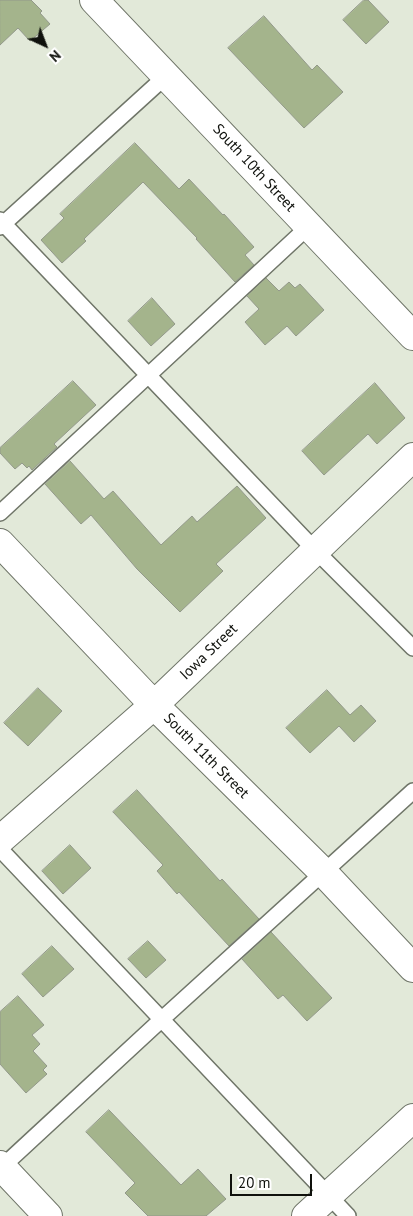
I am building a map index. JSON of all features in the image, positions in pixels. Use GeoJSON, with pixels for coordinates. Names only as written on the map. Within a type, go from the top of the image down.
{"type":"FeatureCollection","features":[{"type":"Feature","properties":{"kind":"street","name":"South 10th Street"},"geometry":{"type":"LineString","coordinates":[[94,0],[413,336]]}},
{"type":"Feature","properties":{"kind":"street","name":"Iowa Street"},"geometry":{"type":"LineString","coordinates":[[0,840],[154,705],[413,457]]}},
{"type":"Feature","properties":{"kind":"street","name":"South 11th Street"},"geometry":{"type":"LineString","coordinates":[[0,543],[154,705],[322,872],[413,968]]}},
{"type":"Feature","properties":{"kind":"street"},"geometry":{"type":"LineString","coordinates":[[306,1216],[413,1118]]}},
{"type":"Feature","properties":{"kind":"street"},"geometry":{"type":"LineString","coordinates":[[1,1166],[48,1216]]}},
{"type":"Feature","properties":{"kind":"lane"},"geometry":{"type":"LineString","coordinates":[[166,76],[1,224],[315,550],[413,648]]}},
{"type":"Feature","properties":{"kind":"lane"},"geometry":{"type":"LineString","coordinates":[[0,513],[309,226]]}},
{"type":"Feature","properties":{"kind":"lane"},"geometry":{"type":"LineString","coordinates":[[1,1166],[413,791]]}},
{"type":"Feature","properties":{"kind":"lane"},"geometry":{"type":"LineString","coordinates":[[0,848],[348,1216]]}},
{"type":"Feature","properties":{"kind":"building"},"geometry":{"type":"Polygon","coordinates":[[[0,0],[31,0],[42,11],[40,13],[50,24],[30,41],[18,28],[0,45],[0,0]]]}},
{"type":"Feature","properties":{"kind":"building"},"geometry":{"type":"Polygon","coordinates":[[[364,0],[368,0],[389,22],[366,44],[343,20],[364,0]]]}},
{"type":"Feature","properties":{"kind":"building"},"geometry":{"type":"Polygon","coordinates":[[[264,16],[312,70],[317,65],[343,92],[304,128],[228,48],[264,16]]]}},
{"type":"Feature","properties":{"kind":"building"},"geometry":{"type":"Polygon","coordinates":[[[135,143],[179,189],[189,179],[254,247],[245,255],[254,265],[235,282],[197,238],[143,182],[62,263],[41,240],[64,218],[60,214],[135,143]]]}},
{"type":"Feature","properties":{"kind":"building"},"geometry":{"type":"Polygon","coordinates":[[[266,278],[279,291],[289,282],[295,288],[300,284],[324,310],[296,336],[287,326],[265,345],[245,322],[259,309],[247,296],[266,278]]]}},
{"type":"Feature","properties":{"kind":"building"},"geometry":{"type":"Polygon","coordinates":[[[152,298],[175,324],[151,346],[128,321],[152,298]]]}},
{"type":"Feature","properties":{"kind":"building"},"geometry":{"type":"Polygon","coordinates":[[[73,381],[96,405],[54,444],[57,447],[32,470],[29,466],[27,468],[22,463],[15,469],[0,453],[0,448],[73,381]]]}},
{"type":"Feature","properties":{"kind":"building"},"geometry":{"type":"Polygon","coordinates":[[[375,383],[405,418],[377,444],[368,434],[324,475],[302,451],[375,383]]]}},
{"type":"Feature","properties":{"kind":"building"},"geometry":{"type":"Polygon","coordinates":[[[70,461],[104,499],[113,491],[161,545],[192,516],[197,522],[237,486],[266,518],[216,564],[223,571],[180,612],[137,569],[91,515],[81,524],[45,484],[70,461]]]}},
{"type":"Feature","properties":{"kind":"building"},"geometry":{"type":"Polygon","coordinates":[[[38,688],[62,711],[28,746],[4,723],[38,688]]]}},
{"type":"Feature","properties":{"kind":"building"},"geometry":{"type":"Polygon","coordinates":[[[327,690],[350,715],[361,705],[376,721],[354,742],[339,726],[310,753],[286,728],[327,690]]]}},
{"type":"Feature","properties":{"kind":"building"},"geometry":{"type":"Polygon","coordinates":[[[137,790],[220,881],[222,879],[259,919],[229,946],[179,892],[177,894],[157,871],[163,865],[113,812],[137,790]]]}},
{"type":"Feature","properties":{"kind":"building"},"geometry":{"type":"Polygon","coordinates":[[[70,845],[91,868],[63,894],[42,871],[70,845]]]}},
{"type":"Feature","properties":{"kind":"building"},"geometry":{"type":"Polygon","coordinates":[[[271,932],[332,998],[307,1021],[283,995],[278,999],[242,959],[271,932]]]}},
{"type":"Feature","properties":{"kind":"building"},"geometry":{"type":"Polygon","coordinates":[[[148,941],[166,960],[146,978],[128,959],[148,941]]]}},
{"type":"Feature","properties":{"kind":"building"},"geometry":{"type":"Polygon","coordinates":[[[52,946],[74,969],[43,997],[22,974],[52,946]]]}},
{"type":"Feature","properties":{"kind":"building"},"geometry":{"type":"Polygon","coordinates":[[[18,996],[44,1025],[32,1035],[40,1044],[33,1051],[47,1066],[43,1070],[47,1074],[26,1093],[0,1064],[0,1012],[18,996]]]}},
{"type":"Feature","properties":{"kind":"building"},"geometry":{"type":"Polygon","coordinates":[[[109,1110],[181,1185],[198,1169],[226,1199],[206,1216],[148,1216],[125,1193],[135,1183],[86,1132],[109,1110]]]}}]}
